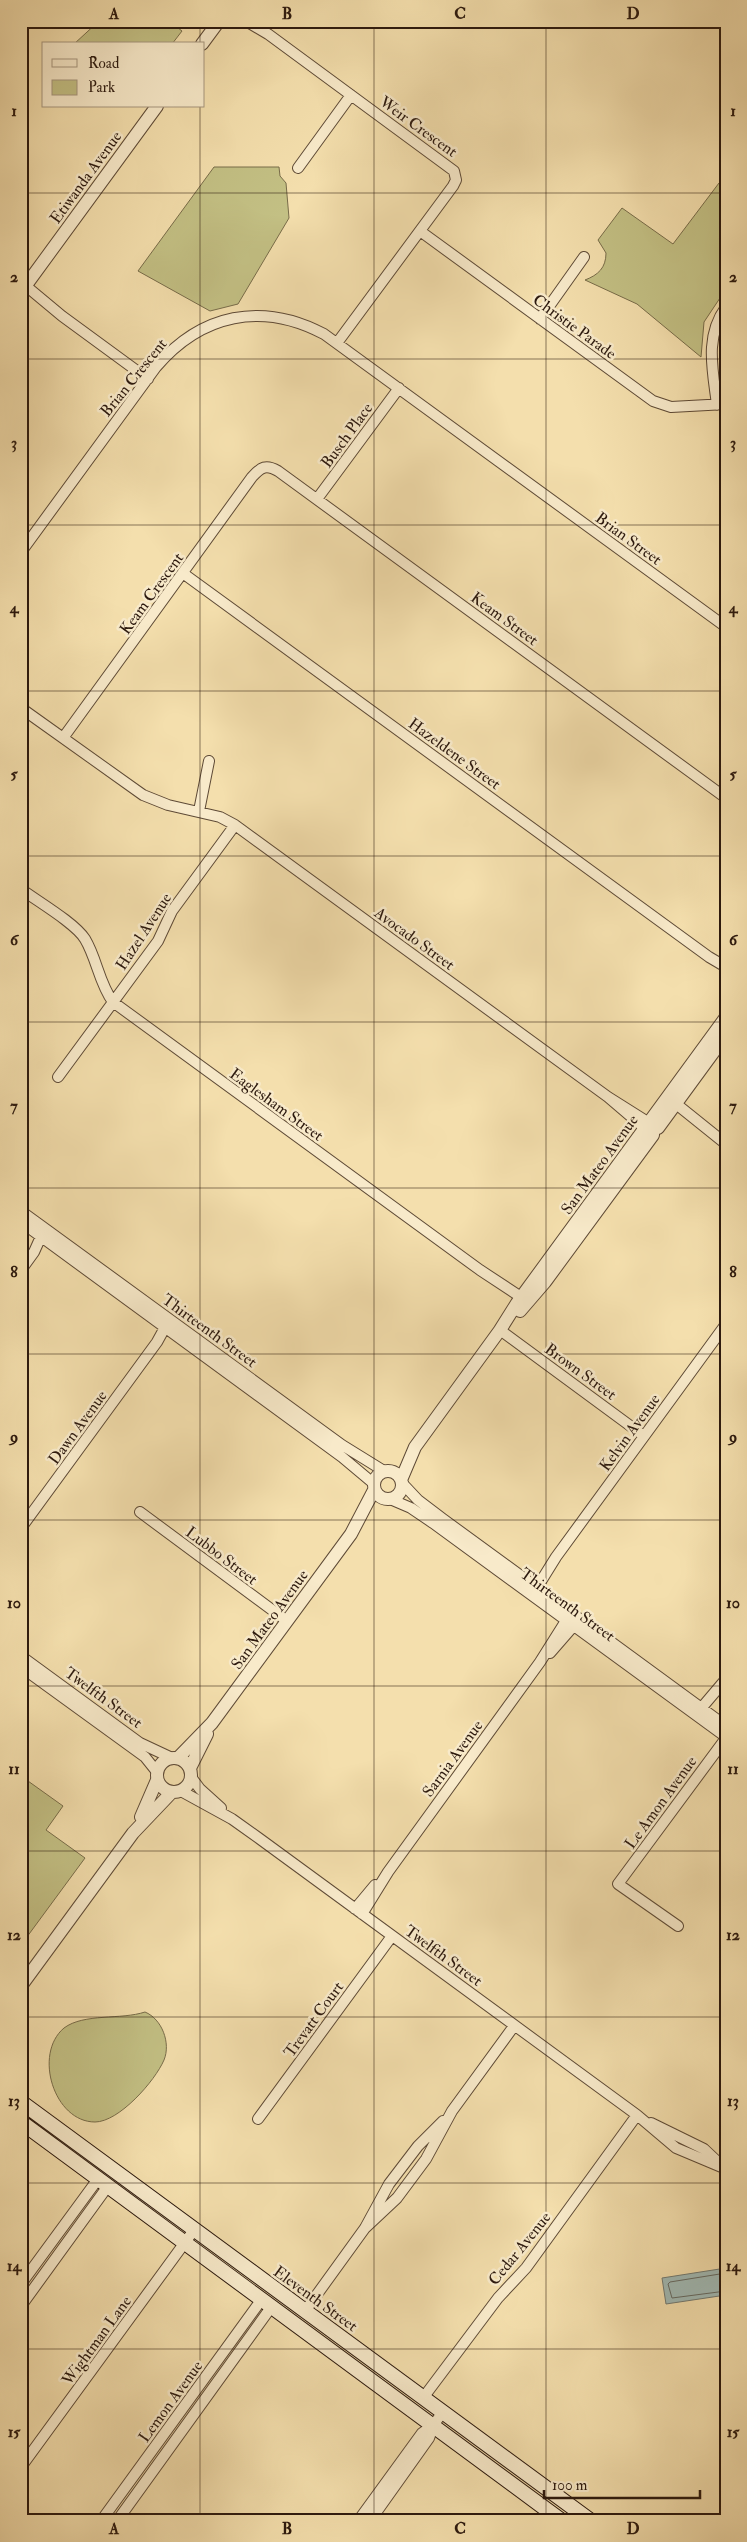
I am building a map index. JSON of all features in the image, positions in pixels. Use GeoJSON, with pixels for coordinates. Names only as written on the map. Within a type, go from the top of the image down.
{"type":"FeatureCollection","features":[{"type":"Feature","properties":{"kind":"main road","name":"Eleventh Street"},"geometry":{"type":"LineString","coordinates":[[21,2102],[591,2521]]}},
{"type":"Feature","properties":{"kind":"main road","name":"Eleventh Street"},"geometry":{"type":"LineString","coordinates":[[21,2122],[434,2424],[562,2521]]}},
{"type":"Feature","properties":{"kind":"main road"},"geometry":{"type":"LineString","coordinates":[[103,2182],[112,2169]]}},
{"type":"Feature","properties":{"kind":"main road"},"geometry":{"type":"LineString","coordinates":[[267,2303],[276,2291]]}},
{"type":"Feature","properties":{"kind":"street"},"geometry":{"type":"LineString","coordinates":[[203,42],[219,21]]}},
{"type":"Feature","properties":{"kind":"street","name":"Weir Crescent"},"geometry":{"type":"LineString","coordinates":[[246,21],[268,34],[454,171],[454,183],[337,344]]}},
{"type":"Feature","properties":{"kind":"street","name":"Weir Crescent"},"geometry":{"type":"LineString","coordinates":[[255,21],[268,34]]}},
{"type":"Feature","properties":{"kind":"street"},"geometry":{"type":"LineString","coordinates":[[298,168],[352,95]]}},
{"type":"Feature","properties":{"kind":"street","name":"Etiwanda Avenue"},"geometry":{"type":"LineString","coordinates":[[23,289],[156,108]]}},
{"type":"Feature","properties":{"kind":"street","name":"Christie Parade"},"geometry":{"type":"LineString","coordinates":[[420,231],[653,401],[671,407],[721,405]]}},
{"type":"Feature","properties":{"kind":"street"},"geometry":{"type":"LineString","coordinates":[[540,319],[584,257]]}},
{"type":"Feature","properties":{"kind":"street"},"geometry":{"type":"LineString","coordinates":[[23,289],[148,379]]}},
{"type":"Feature","properties":{"kind":"street"},"geometry":{"type":"LineString","coordinates":[[721,405],[711,342],[715,325],[726,307]]}},
{"type":"Feature","properties":{"kind":"street","name":"Brian Crescent"},"geometry":{"type":"LineString","coordinates":[[21,552],[165,356],[188,337],[214,323],[240,317],[285,318],[312,328],[516,473]]}},
{"type":"Feature","properties":{"kind":"street","name":"Busch Place"},"geometry":{"type":"LineString","coordinates":[[317,499],[399,388]]}},
{"type":"Feature","properties":{"kind":"street","name":"Keam Street"},"geometry":{"type":"LineString","coordinates":[[265,466],[278,471],[317,499],[726,798]]}},
{"type":"Feature","properties":{"kind":"street","name":"Keam Crescent"},"geometry":{"type":"LineString","coordinates":[[62,738],[184,574],[252,477],[265,466]]}},
{"type":"Feature","properties":{"kind":"street","name":"Brian Street"},"geometry":{"type":"LineString","coordinates":[[516,473],[726,627]]}},
{"type":"Feature","properties":{"kind":"street","name":"Hazeldene Street"},"geometry":{"type":"LineString","coordinates":[[184,574],[709,957],[726,972]]}},
{"type":"Feature","properties":{"kind":"street","name":"Avocado Street"},"geometry":{"type":"LineString","coordinates":[[21,708],[143,795],[168,805],[220,817],[235,825],[651,1128]]}},
{"type":"Feature","properties":{"kind":"street"},"geometry":{"type":"LineString","coordinates":[[199,811],[209,761]]}},
{"type":"Feature","properties":{"kind":"street","name":"Hazel Avenue"},"geometry":{"type":"LineString","coordinates":[[58,1077],[162,934],[172,911],[235,825]]}},
{"type":"Feature","properties":{"kind":"street","name":"Eaglesham Street"},"geometry":{"type":"LineString","coordinates":[[21,889],[79,931],[113,1002],[523,1302]]}},
{"type":"Feature","properties":{"kind":"street","name":"Hazeldene Street"},"geometry":{"type":"LineString","coordinates":[[709,957],[726,967]]}},
{"type":"Feature","properties":{"kind":"street","name":"San Mateo Avenue"},"geometry":{"type":"LineString","coordinates":[[670,1103],[726,1018]]}},
{"type":"Feature","properties":{"kind":"street","name":"San Mateo Avenue"},"geometry":{"type":"LineString","coordinates":[[386,1471],[415,1447],[651,1128],[726,1035]]}},
{"type":"Feature","properties":{"kind":"street"},"geometry":{"type":"LineString","coordinates":[[670,1103],[726,1144]]}},
{"type":"Feature","properties":{"kind":"street","name":"Thirteenth Street"},"geometry":{"type":"LineString","coordinates":[[21,1211],[47,1235],[170,1325],[342,1445],[386,1471]]}},
{"type":"Feature","properties":{"kind":"street","name":"Thirteenth Street"},"geometry":{"type":"LineString","coordinates":[[21,1222],[47,1235]]}},
{"type":"Feature","properties":{"kind":"street"},"geometry":{"type":"LineString","coordinates":[[21,1270],[47,1235]]}},
{"type":"Feature","properties":{"kind":"street","name":"Kelvin Avenue"},"geometry":{"type":"LineString","coordinates":[[532,1590],[726,1324]]}},
{"type":"Feature","properties":{"kind":"street","name":"Thirteenth Street"},"geometry":{"type":"LineString","coordinates":[[170,1325],[342,1457],[374,1487]]}},
{"type":"Feature","properties":{"kind":"street","name":"Dawn Avenue"},"geometry":{"type":"LineString","coordinates":[[21,1528],[170,1325]]}},
{"type":"Feature","properties":{"kind":"street","name":"Brown Street"},"geometry":{"type":"LineString","coordinates":[[500,1330],[644,1436]]}},
{"type":"Feature","properties":{"kind":"street","name":"San Mateo Avenue"},"geometry":{"type":"LineString","coordinates":[[402,1481],[415,1447]]}},
{"type":"Feature","properties":{"kind":"street"},"geometry":{"type":"LineString","coordinates":[[386,1471],[396,1474],[402,1481],[398,1495],[389,1499],[380,1497],[374,1487],[377,1475],[386,1471]]}},
{"type":"Feature","properties":{"kind":"street","name":"Thirteenth Street"},"geometry":{"type":"LineString","coordinates":[[402,1481],[418,1500],[532,1590],[701,1714],[726,1738]]}},
{"type":"Feature","properties":{"kind":"street","name":"San Mateo Avenue"},"geometry":{"type":"LineString","coordinates":[[175,1758],[212,1723],[351,1534],[374,1487]]}},
{"type":"Feature","properties":{"kind":"street","name":"San Mateo Avenue"},"geometry":{"type":"LineString","coordinates":[[351,1534],[389,1499]]}},
{"type":"Feature","properties":{"kind":"street","name":"Thirteenth Street"},"geometry":{"type":"LineString","coordinates":[[389,1499],[406,1506],[433,1522],[532,1590]]}},
{"type":"Feature","properties":{"kind":"street","name":"Lubbo Street"},"geometry":{"type":"LineString","coordinates":[[140,1512],[287,1621]]}},
{"type":"Feature","properties":{"kind":"street","name":"Sarnia Avenue"},"geometry":{"type":"LineString","coordinates":[[359,1912],[572,1620]]}},
{"type":"Feature","properties":{"kind":"street","name":"Twelfth Street"},"geometry":{"type":"LineString","coordinates":[[21,1656],[140,1743],[175,1758]]}},
{"type":"Feature","properties":{"kind":"street","name":"Twelfth Street"},"geometry":{"type":"LineString","coordinates":[[21,1667],[145,1757],[157,1776]]}},
{"type":"Feature","properties":{"kind":"street"},"geometry":{"type":"LineString","coordinates":[[701,1714],[726,1680]]}},
{"type":"Feature","properties":{"kind":"street","name":"Thirteenth Street"},"geometry":{"type":"LineString","coordinates":[[701,1714],[726,1726]]}},
{"type":"Feature","properties":{"kind":"street","name":"San Mateo Avenue"},"geometry":{"type":"LineString","coordinates":[[191,1772],[212,1723]]}},
{"type":"Feature","properties":{"kind":"street","name":"Le Amon Avenue"},"geometry":{"type":"LineString","coordinates":[[678,1926],[618,1884],[726,1738]]}},
{"type":"Feature","properties":{"kind":"street"},"geometry":{"type":"LineString","coordinates":[[21,1986],[133,1833],[152,1796],[162,1762],[175,1758],[191,1772],[188,1786],[176,1792],[133,1833]]}},
{"type":"Feature","properties":{"kind":"street","name":"Twelfth Street"},"geometry":{"type":"LineString","coordinates":[[191,1772],[200,1789],[232,1819],[637,2116],[709,2152],[724,2169]]}},
{"type":"Feature","properties":{"kind":"street"},"geometry":{"type":"LineString","coordinates":[[157,1776],[163,1789],[176,1792]]}},
{"type":"Feature","properties":{"kind":"street","name":"Twelfth Street"},"geometry":{"type":"LineString","coordinates":[[176,1792],[232,1819]]}},
{"type":"Feature","properties":{"kind":"street","name":"Trevatt Court"},"geometry":{"type":"LineString","coordinates":[[258,2119],[392,1936]]}},
{"type":"Feature","properties":{"kind":"street"},"geometry":{"type":"LineString","coordinates":[[365,2228],[397,2198],[420,2167],[452,2111],[514,2026]]}},
{"type":"Feature","properties":{"kind":"street"},"geometry":{"type":"LineString","coordinates":[[305,2311],[365,2228],[394,2177],[418,2146],[452,2111]]}},
{"type":"Feature","properties":{"kind":"street","name":"Cedar Avenue"},"geometry":{"type":"LineString","coordinates":[[424,2398],[493,2304],[526,2268],[637,2116]]}},
{"type":"Feature","properties":{"kind":"street"},"geometry":{"type":"LineString","coordinates":[[21,2284],[60,2230],[103,2182]]}},
{"type":"Feature","properties":{"kind":"street"},"geometry":{"type":"LineString","coordinates":[[21,2306],[70,2238],[103,2182]]}},
{"type":"Feature","properties":{"kind":"street"},"geometry":{"type":"LineString","coordinates":[[60,2230],[70,2238]]}},
{"type":"Feature","properties":{"kind":"street","name":"Wightman Lane"},"geometry":{"type":"LineString","coordinates":[[21,2466],[194,2230]]}},
{"type":"Feature","properties":{"kind":"street"},"geometry":{"type":"LineString","coordinates":[[32,2269],[42,2277]]}},
{"type":"Feature","properties":{"kind":"street","name":"Lemon Avenue"},"geometry":{"type":"LineString","coordinates":[[101,2521],[267,2303]]}},
{"type":"Feature","properties":{"kind":"street","name":"Lemon Avenue"},"geometry":{"type":"LineString","coordinates":[[117,2521],[267,2303]]}},
{"type":"Feature","properties":{"kind":"street"},"geometry":{"type":"LineString","coordinates":[[358,2521],[422,2434],[434,2424],[443,2412]]}},
{"type":"Feature","properties":{"kind":"street"},"geometry":{"type":"LineString","coordinates":[[370,2521],[429,2438],[434,2424]]}},
{"type":"Feature","properties":{"kind":"green space"},"geometry":{"type":"Polygon","coordinates":[[[99,21],[169,21],[182,31],[174,42],[76,42],[99,21]]]}},
{"type":"Feature","properties":{"kind":"green space"},"geometry":{"type":"Polygon","coordinates":[[[214,167],[279,167],[280,176],[286,183],[289,218],[238,304],[210,311],[138,271],[214,167]]]}},
{"type":"Feature","properties":{"kind":"green space"},"geometry":{"type":"Polygon","coordinates":[[[719,183],[726,189],[726,289],[704,322],[701,357],[637,304],[585,280],[594,276],[603,267],[606,253],[598,240],[622,208],[673,244],[719,183]]]}},
{"type":"Feature","properties":{"kind":"green space"},"geometry":{"type":"Polygon","coordinates":[[[21,1776],[63,1806],[46,1830],[85,1858],[21,1945],[21,1776]]]}},
{"type":"Feature","properties":{"kind":"green space"},"geometry":{"type":"Polygon","coordinates":[[[145,2012],[156,2020],[166,2039],[164,2060],[153,2079],[125,2108],[104,2120],[95,2122],[81,2119],[68,2111],[52,2085],[49,2069],[50,2054],[55,2040],[64,2028],[72,2023],[92,2018],[125,2016],[145,2012]]]}},
{"type":"Feature","properties":{"kind":"water"},"geometry":{"type":"Polygon","coordinates":[[[726,2268],[726,2295],[666,2304],[662,2278],[726,2268]]]}}]}
